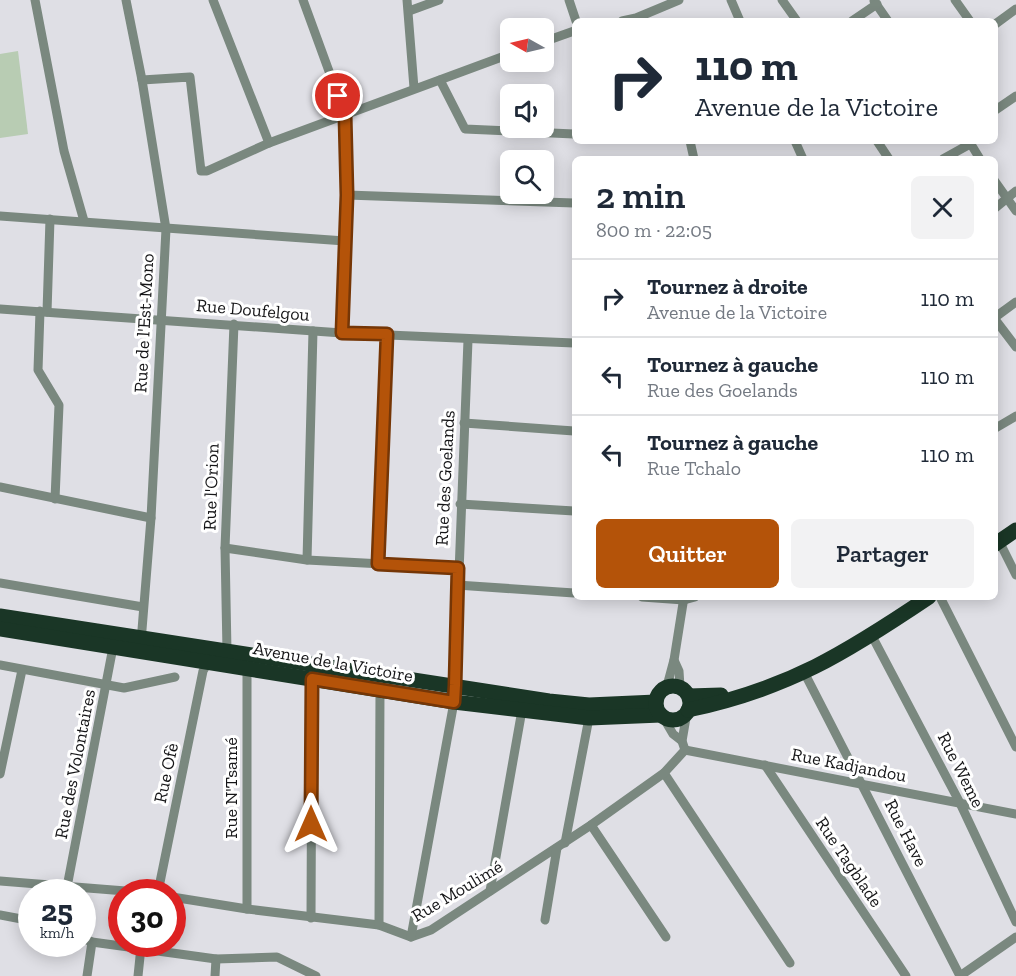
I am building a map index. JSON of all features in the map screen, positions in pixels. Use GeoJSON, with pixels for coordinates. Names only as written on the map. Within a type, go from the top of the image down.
{"type":"FeatureCollection","features":[{"type":"Feature","properties":{"kind":"highway"},"geometry":{"type":"LineString","coordinates":[[1001,546],[1016,530]]}},
{"type":"Feature","properties":{"kind":"highway"},"geometry":{"type":"LineString","coordinates":[[682,698],[720,695],[801,666],[909,600]]}},
{"type":"Feature","properties":{"kind":"highway"},"geometry":{"type":"LineString","coordinates":[[682,698],[676,719],[660,711],[657,696],[735,700],[805,674],[872,636],[925,600]]}},
{"type":"Feature","properties":{"kind":"highway","name":"Avenue de la Victoire"},"geometry":{"type":"LineString","coordinates":[[0,616],[114,641]]}},
{"type":"Feature","properties":{"kind":"highway","name":"Avenue de la Victoire"},"geometry":{"type":"LineString","coordinates":[[0,629],[141,645],[227,651],[570,704],[616,705],[660,711]]}},
{"type":"Feature","properties":{"kind":"highway","name":"Avenue de la Victoire"},"geometry":{"type":"LineString","coordinates":[[141,645],[209,661],[454,702],[589,718],[660,711]]}},
{"type":"Feature","properties":{"kind":"street"},"geometry":{"type":"LineString","coordinates":[[35,0],[64,151],[84,222]]}},
{"type":"Feature","properties":{"kind":"street","name":"Rue de l'Est-Mono"},"geometry":{"type":"LineString","coordinates":[[126,0],[142,80],[166,229],[151,518],[141,645]]}},
{"type":"Feature","properties":{"kind":"street"},"geometry":{"type":"LineString","coordinates":[[213,0],[269,143]]}},
{"type":"Feature","properties":{"kind":"street"},"geometry":{"type":"LineString","coordinates":[[303,0],[345,115],[347,195],[342,333]]}},
{"type":"Feature","properties":{"kind":"street"},"geometry":{"type":"LineString","coordinates":[[407,0],[414,88]]}},
{"type":"Feature","properties":{"kind":"street"},"geometry":{"type":"LineString","coordinates":[[409,11],[439,0]]}},
{"type":"Feature","properties":{"kind":"street"},"geometry":{"type":"LineString","coordinates":[[569,0],[575,18]]}},
{"type":"Feature","properties":{"kind":"street"},"geometry":{"type":"LineString","coordinates":[[641,18],[679,0]]}},
{"type":"Feature","properties":{"kind":"street"},"geometry":{"type":"LineString","coordinates":[[731,0],[739,18]]}},
{"type":"Feature","properties":{"kind":"street"},"geometry":{"type":"LineString","coordinates":[[782,0],[795,18]]}},
{"type":"Feature","properties":{"kind":"street"},"geometry":{"type":"LineString","coordinates":[[955,0],[968,18]]}},
{"type":"Feature","properties":{"kind":"street"},"geometry":{"type":"LineString","coordinates":[[856,18],[875,2],[886,18]]}},
{"type":"Feature","properties":{"kind":"street"},"geometry":{"type":"LineString","coordinates":[[998,22],[1016,9]]}},
{"type":"Feature","properties":{"kind":"street"},"geometry":{"type":"LineString","coordinates":[[554,38],[572,32]]}},
{"type":"Feature","properties":{"kind":"street"},"geometry":{"type":"LineString","coordinates":[[142,80],[190,77],[201,171],[207,171],[269,143],[500,58]]}},
{"type":"Feature","properties":{"kind":"street"},"geometry":{"type":"LineString","coordinates":[[440,80],[465,129],[572,134]]}},
{"type":"Feature","properties":{"kind":"street"},"geometry":{"type":"LineString","coordinates":[[998,108],[1016,96]]}},
{"type":"Feature","properties":{"kind":"street"},"geometry":{"type":"LineString","coordinates":[[948,156],[966,144]]}},
{"type":"Feature","properties":{"kind":"street"},"geometry":{"type":"LineString","coordinates":[[998,186],[1016,212]]}},
{"type":"Feature","properties":{"kind":"street"},"geometry":{"type":"LineString","coordinates":[[998,206],[1016,191]]}},
{"type":"Feature","properties":{"kind":"street"},"geometry":{"type":"LineString","coordinates":[[347,195],[572,203]]}},
{"type":"Feature","properties":{"kind":"street"},"geometry":{"type":"LineString","coordinates":[[0,216],[345,242]]}},
{"type":"Feature","properties":{"kind":"street"},"geometry":{"type":"LineString","coordinates":[[50,219],[38,370],[59,405],[55,499]]}},
{"type":"Feature","properties":{"kind":"street"},"geometry":{"type":"LineString","coordinates":[[998,315],[1016,302]]}},
{"type":"Feature","properties":{"kind":"street","name":"Rue Doufelgou"},"geometry":{"type":"LineString","coordinates":[[0,309],[342,333],[572,343]]}},
{"type":"Feature","properties":{"kind":"street"},"geometry":{"type":"LineString","coordinates":[[998,323],[1016,347]]}},
{"type":"Feature","properties":{"kind":"street","name":"Rue l'Orion"},"geometry":{"type":"LineString","coordinates":[[227,651],[225,548],[234,324]]}},
{"type":"Feature","properties":{"kind":"street"},"geometry":{"type":"LineString","coordinates":[[307,560],[313,331]]}},
{"type":"Feature","properties":{"kind":"street"},"geometry":{"type":"LineString","coordinates":[[378,564],[387,334]]}},
{"type":"Feature","properties":{"kind":"street","name":"Rue des Goelands"},"geometry":{"type":"LineString","coordinates":[[411,937],[454,702],[468,340]]}},
{"type":"Feature","properties":{"kind":"street"},"geometry":{"type":"LineString","coordinates":[[998,427],[1016,416]]}},
{"type":"Feature","properties":{"kind":"street"},"geometry":{"type":"LineString","coordinates":[[464,423],[572,431]]}},
{"type":"Feature","properties":{"kind":"street"},"geometry":{"type":"LineString","coordinates":[[0,487],[151,518]]}},
{"type":"Feature","properties":{"kind":"street"},"geometry":{"type":"LineString","coordinates":[[460,504],[572,511]]}},
{"type":"Feature","properties":{"kind":"street"},"geometry":{"type":"LineString","coordinates":[[1001,546],[1016,575]]}},
{"type":"Feature","properties":{"kind":"street"},"geometry":{"type":"LineString","coordinates":[[225,548],[307,560],[458,568]]}},
{"type":"Feature","properties":{"kind":"street"},"geometry":{"type":"LineString","coordinates":[[0,583],[143,607]]}},
{"type":"Feature","properties":{"kind":"street"},"geometry":{"type":"LineString","coordinates":[[457,585],[572,593]]}},
{"type":"Feature","properties":{"kind":"street"},"geometry":{"type":"LineString","coordinates":[[684,600],[674,660],[679,671],[684,746]]}},
{"type":"Feature","properties":{"kind":"street"},"geometry":{"type":"LineString","coordinates":[[942,600],[1016,747]]}},
{"type":"Feature","properties":{"kind":"street","name":"Rue Weme"},"geometry":{"type":"LineString","coordinates":[[872,636],[960,803],[1016,922]]}},
{"type":"Feature","properties":{"kind":"street","name":"Rue des Volontaires"},"geometry":{"type":"LineString","coordinates":[[69,879],[114,641]]}},
{"type":"Feature","properties":{"kind":"street","name":"Rue Ofè"},"geometry":{"type":"LineString","coordinates":[[161,879],[203,671],[209,661]]}},
{"type":"Feature","properties":{"kind":"street"},"geometry":{"type":"LineString","coordinates":[[0,664],[106,687],[124,688],[175,677]]}},
{"type":"Feature","properties":{"kind":"street","name":"Rue N'Tsamé"},"geometry":{"type":"LineString","coordinates":[[247,667],[247,909]]}},
{"type":"Feature","properties":{"kind":"street"},"geometry":{"type":"LineString","coordinates":[[0,774],[22,669]]}},
{"type":"Feature","properties":{"kind":"street","name":"Rue Have"},"geometry":{"type":"LineString","coordinates":[[805,674],[960,976]]}},
{"type":"Feature","properties":{"kind":"street"},"geometry":{"type":"LineString","coordinates":[[311,918],[312,679]]}},
{"type":"Feature","properties":{"kind":"street"},"geometry":{"type":"LineString","coordinates":[[379,925],[380,690]]}},
{"type":"Feature","properties":{"kind":"street"},"geometry":{"type":"LineString","coordinates":[[490,891],[522,710]]}},
{"type":"Feature","properties":{"kind":"street"},"geometry":{"type":"LineString","coordinates":[[660,711],[673,734],[684,746]]}},
{"type":"Feature","properties":{"kind":"street"},"geometry":{"type":"LineString","coordinates":[[545,920],[589,718]]}},
{"type":"Feature","properties":{"kind":"street","name":"Rue Kadjandou"},"geometry":{"type":"LineString","coordinates":[[684,746],[765,765],[1016,814]]}},
{"type":"Feature","properties":{"kind":"street","name":"Rue Moulimé"},"geometry":{"type":"LineString","coordinates":[[186,899],[311,918],[379,925],[411,937],[431,930],[591,825],[664,773],[684,746]]}},
{"type":"Feature","properties":{"kind":"street","name":"Rue Tagblade"},"geometry":{"type":"LineString","coordinates":[[765,765],[906,976]]}},
{"type":"Feature","properties":{"kind":"street"},"geometry":{"type":"LineString","coordinates":[[664,773],[790,963]]}},
{"type":"Feature","properties":{"kind":"street"},"geometry":{"type":"LineString","coordinates":[[591,825],[666,937]]}},
{"type":"Feature","properties":{"kind":"street"},"geometry":{"type":"LineString","coordinates":[[0,881],[18,883]]}},
{"type":"Feature","properties":{"kind":"street"},"geometry":{"type":"LineString","coordinates":[[0,915],[18,918]]}},
{"type":"Feature","properties":{"kind":"street"},"geometry":{"type":"LineString","coordinates":[[960,976],[1016,937]]}},
{"type":"Feature","properties":{"kind":"street"},"geometry":{"type":"LineString","coordinates":[[186,954],[216,959],[277,957],[316,976]]}},
{"type":"Feature","properties":{"kind":"street"},"geometry":{"type":"LineString","coordinates":[[87,976],[90,957]]}},
{"type":"Feature","properties":{"kind":"street"},"geometry":{"type":"LineString","coordinates":[[138,976],[140,957]]}},
{"type":"Feature","properties":{"kind":"street"},"geometry":{"type":"LineString","coordinates":[[215,976],[216,959]]}},
{"type":"Feature","properties":{"kind":"green space"},"geometry":{"type":"Polygon","coordinates":[[[18,51],[28,134],[0,138],[0,54],[18,51]]]}},
{"type":"Feature","properties":{"kind":"route"},"geometry":{"type":"LineString","coordinates":[[311,824],[312,679],[454,702],[455,685],[458,568],[378,564],[387,334],[342,333],[347,195],[345,115],[338,96]]}}]}
